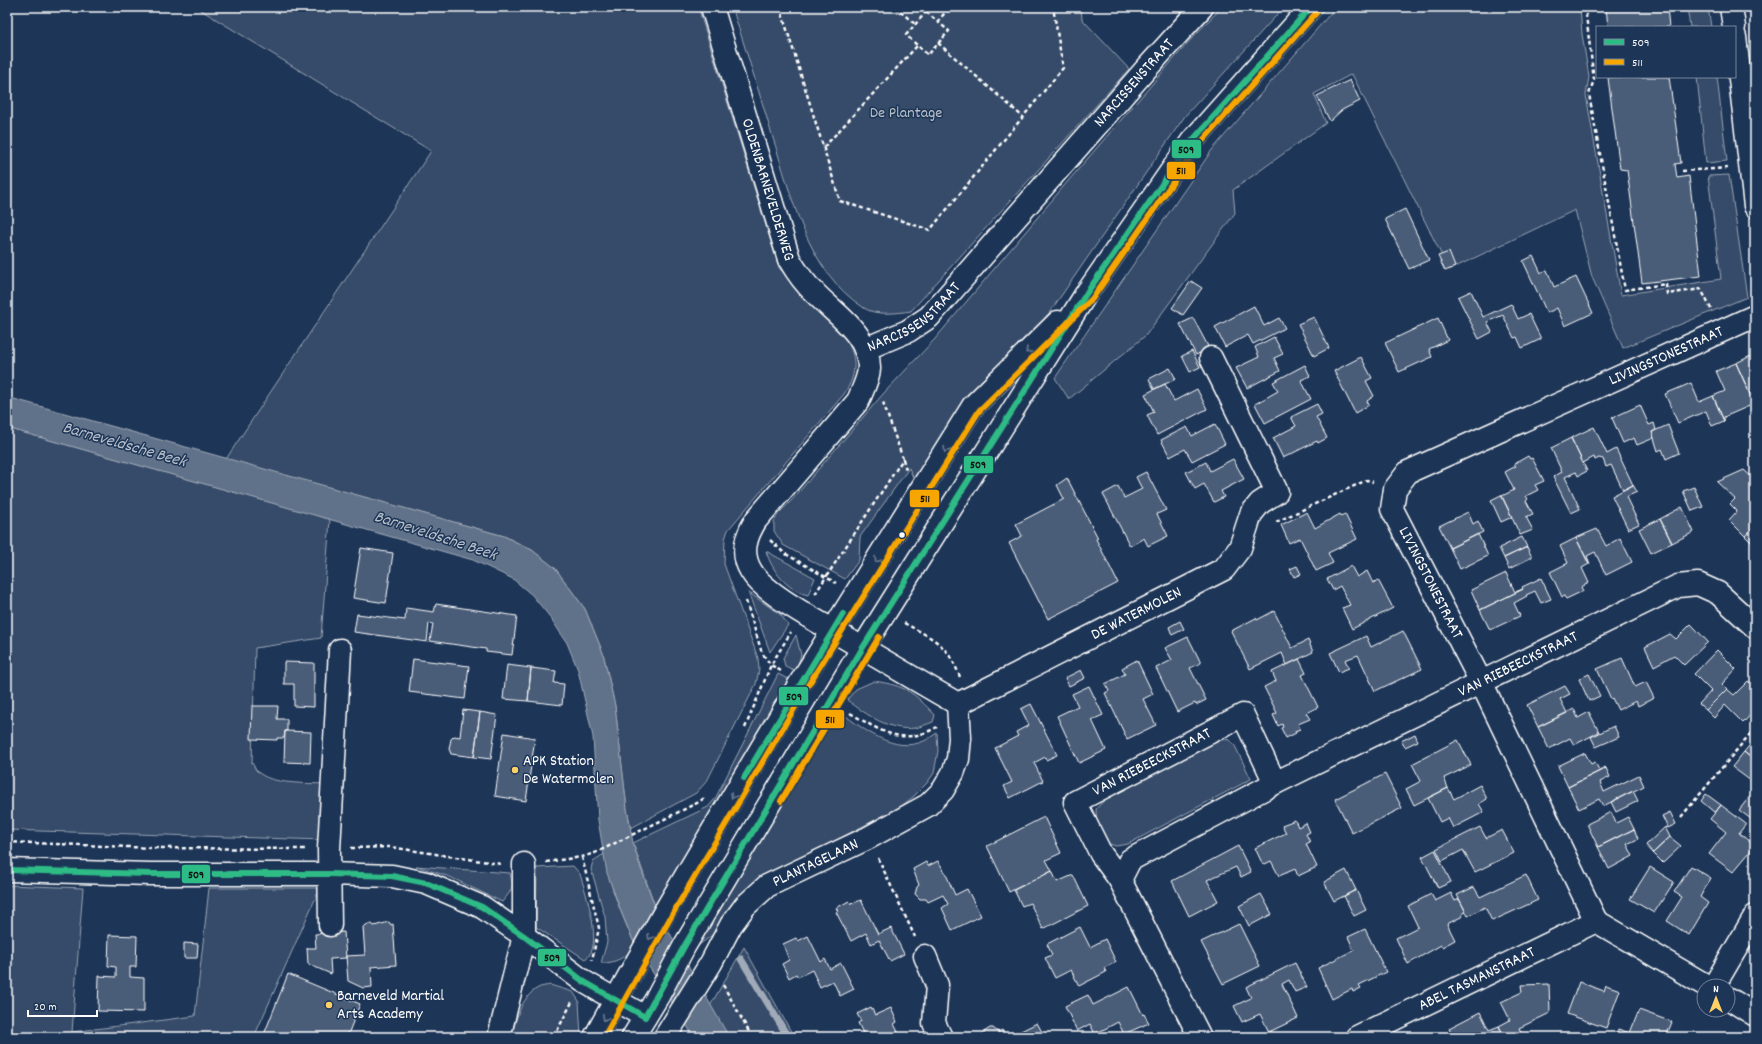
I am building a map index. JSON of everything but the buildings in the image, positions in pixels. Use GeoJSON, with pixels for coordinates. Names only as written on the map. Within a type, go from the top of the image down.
{"type":"FeatureCollection","features":[{"type":"Feature","properties":{"kind":"street","name":"OLDENBARNEVELDERWEG"},"geometry":{"type":"LineString","coordinates":[[712,7],[788,259],[813,292],[855,331],[865,349]]}},
{"type":"Feature","properties":{"kind":"street","name":"NARCISSENSTRAAT"},"geometry":{"type":"LineString","coordinates":[[832,630],[803,613],[759,583],[745,557],[747,534],[756,520],[858,400],[865,384],[869,368],[865,349],[908,331],[929,317],[1135,81],[1202,7]]}},
{"type":"Feature","properties":{"kind":"street"},"geometry":{"type":"LineString","coordinates":[[633,1037],[658,996],[685,945],[862,649],[1086,294],[1192,141],[1311,7]]}},
{"type":"Feature","properties":{"kind":"street"},"geometry":{"type":"LineString","coordinates":[[1731,7],[1734,26]]}},
{"type":"Feature","properties":{"kind":"street"},"geometry":{"type":"LineString","coordinates":[[1736,46],[1755,206]]}},
{"type":"Feature","properties":{"kind":"street"},"geometry":{"type":"LineString","coordinates":[[595,1037],[665,911],[800,683],[973,406],[1086,294]]}},
{"type":"Feature","properties":{"kind":"street","name":"LIVINGSTONESTRAAT"},"geometry":{"type":"LineString","coordinates":[[1596,921],[1481,682],[1392,509],[1395,489],[1408,472],[1755,316]]}},
{"type":"Feature","properties":{"kind":"street","name":"DE WATERMOLEN"},"geometry":{"type":"LineString","coordinates":[[958,704],[1224,569],[1240,548],[1250,514],[1260,502],[1277,492],[1211,358]]}},
{"type":"Feature","properties":{"kind":"street","name":"VAN RIEBEECKSTRAAT"},"geometry":{"type":"LineString","coordinates":[[1120,880],[1130,860],[1274,783],[1678,586],[1698,584],[1718,594],[1755,627]]}},
{"type":"Feature","properties":{"kind":"street"},"geometry":{"type":"LineString","coordinates":[[832,630],[958,704]]}},
{"type":"Feature","properties":{"kind":"street"},"geometry":{"type":"LineString","coordinates":[[330,925],[329,849],[340,650]]}},
{"type":"Feature","properties":{"kind":"street","name":"PLANTAGELAAN"},"geometry":{"type":"LineString","coordinates":[[667,1035],[711,963],[731,925],[745,906],[761,890],[868,838],[928,805],[944,790],[953,773],[958,759],[960,738],[958,704]]}},
{"type":"Feature","properties":{"kind":"street","name":"VAN RIEBEECKSTRAAT"},"geometry":{"type":"LineString","coordinates":[[1200,1037],[1120,880],[1100,854],[1075,802],[1243,715],[1274,783]]}},
{"type":"Feature","properties":{"kind":"street"},"geometry":{"type":"LineString","coordinates":[[499,1037],[524,936],[524,864]]}},
{"type":"Feature","properties":{"kind":"street"},"geometry":{"type":"LineString","coordinates":[[7,870],[150,874],[329,874],[392,876],[426,884],[482,907],[584,980],[645,1017]]}},
{"type":"Feature","properties":{"kind":"street"},"geometry":{"type":"LineString","coordinates":[[1719,978],[1755,916]]}},
{"type":"Feature","properties":{"kind":"street"},"geometry":{"type":"LineString","coordinates":[[1596,921],[1696,980]]}},
{"type":"Feature","properties":{"kind":"street","name":"ABEL TASMANSTRAAT"},"geometry":{"type":"LineString","coordinates":[[1357,1037],[1596,921]]}},
{"type":"Feature","properties":{"kind":"street"},"geometry":{"type":"LineString","coordinates":[[925,956],[937,985],[934,1022],[941,1037]]}},
{"type":"Feature","properties":{"kind":"street"},"geometry":{"type":"LineString","coordinates":[[1736,1003],[1755,1015]]}},
{"type":"Feature","properties":{"kind":"path"},"geometry":{"type":"LineString","coordinates":[[781,7],[840,201],[930,230],[1063,68],[1053,7]]}},
{"type":"Feature","properties":{"kind":"path"},"geometry":{"type":"LineString","coordinates":[[895,7],[915,24]]}},
{"type":"Feature","properties":{"kind":"path"},"geometry":{"type":"LineString","coordinates":[[937,22],[950,7]]}},
{"type":"Feature","properties":{"kind":"path"},"geometry":{"type":"LineString","coordinates":[[1585,7],[1594,80],[1589,94],[1625,290],[1666,284],[1667,294],[1701,289],[1722,331]]}},
{"type":"Feature","properties":{"kind":"path"},"geometry":{"type":"LineString","coordinates":[[926,12],[937,22],[949,31],[928,55],[906,35],[926,12]]}},
{"type":"Feature","properties":{"kind":"path"},"geometry":{"type":"LineString","coordinates":[[938,43],[1023,117]]}},
{"type":"Feature","properties":{"kind":"path"},"geometry":{"type":"LineString","coordinates":[[824,147],[917,46]]}},
{"type":"Feature","properties":{"kind":"path"},"geometry":{"type":"LineString","coordinates":[[1682,171],[1750,166]]}},
{"type":"Feature","properties":{"kind":"path"},"geometry":{"type":"LineString","coordinates":[[827,578],[902,459],[882,397]]}},
{"type":"Feature","properties":{"kind":"path"},"geometry":{"type":"LineString","coordinates":[[1243,537],[1367,480],[1395,489]]}},
{"type":"Feature","properties":{"kind":"path"},"geometry":{"type":"LineString","coordinates":[[756,520],[768,538],[784,553],[855,595]]}},
{"type":"Feature","properties":{"kind":"path"},"geometry":{"type":"LineString","coordinates":[[744,596],[762,653],[771,664],[800,683]]}},
{"type":"Feature","properties":{"kind":"path"},"geometry":{"type":"LineString","coordinates":[[831,701],[883,732],[900,737],[926,733],[938,726],[958,704],[963,687],[954,661],[940,642],[886,613]]}},
{"type":"Feature","properties":{"kind":"path"},"geometry":{"type":"LineString","coordinates":[[743,732],[771,664]]}},
{"type":"Feature","properties":{"kind":"path"},"geometry":{"type":"LineString","coordinates":[[1681,817],[1755,728]]}},
{"type":"Feature","properties":{"kind":"path"},"geometry":{"type":"LineString","coordinates":[[594,853],[638,833],[699,802],[708,794]]}},
{"type":"Feature","properties":{"kind":"path"},"geometry":{"type":"LineString","coordinates":[[868,838],[925,956]]}},
{"type":"Feature","properties":{"kind":"path"},"geometry":{"type":"LineString","coordinates":[[554,1037],[584,980],[594,955],[600,928],[582,857]]}},
{"type":"Feature","properties":{"kind":"path"},"geometry":{"type":"LineString","coordinates":[[711,963],[752,1037]]}},
{"type":"Feature","properties":{"kind":"green space"},"geometry":{"type":"Polygon","coordinates":[[[196,7],[698,7],[779,268],[844,336],[853,358],[854,372],[849,386],[844,394],[728,530],[725,539],[724,564],[758,658],[759,670],[756,684],[707,781],[696,793],[631,828],[627,809],[615,706],[603,653],[585,609],[555,568],[532,550],[504,536],[226,459],[431,151],[196,7]]]}},
{"type":"Feature","properties":{"kind":"green space","name":"De Plantage"},"geometry":{"type":"Polygon","coordinates":[[[732,7],[1081,7],[1082,19],[1129,69],[911,311],[880,313],[869,311],[844,292],[828,274],[815,253],[795,207],[732,7]]]}},
{"type":"Feature","properties":{"kind":"green space"},"geometry":{"type":"Polygon","coordinates":[[[1222,7],[1284,7],[1185,116],[1050,312],[1019,349],[915,482],[909,468],[860,537],[859,560],[845,579],[783,545],[774,531],[774,522],[778,514],[792,500],[883,394],[935,339],[1069,180],[1193,37],[1222,7]]]}},
{"type":"Feature","properties":{"kind":"green space"},"geometry":{"type":"Polygon","coordinates":[[[1336,7],[1580,7],[1582,34],[1589,77],[1586,95],[1621,295],[1721,279],[1708,176],[1729,175],[1747,297],[1623,348],[1592,277],[1575,210],[1449,270],[1352,74],[1314,94],[1326,123],[1233,190],[1235,213],[1146,335],[1069,399],[1055,378],[1212,150],[1336,7]]]}},
{"type":"Feature","properties":{"kind":"green space"},"geometry":{"type":"Polygon","coordinates":[[[1687,7],[1708,7],[1711,26],[1690,26],[1687,7]]]}},
{"type":"Feature","properties":{"kind":"green space"},"geometry":{"type":"Polygon","coordinates":[[[1697,78],[1717,78],[1727,161],[1706,163],[1697,78]]]}},
{"type":"Feature","properties":{"kind":"green space"},"geometry":{"type":"Polygon","coordinates":[[[7,428],[330,519],[321,638],[255,648],[252,763],[256,770],[263,776],[271,779],[299,783],[325,784],[324,840],[7,830],[7,428]]]}},
{"type":"Feature","properties":{"kind":"green space"},"geometry":{"type":"Polygon","coordinates":[[[766,551],[815,578],[808,595],[793,589],[781,579],[772,566],[766,551]]]}},
{"type":"Feature","properties":{"kind":"green space"},"geometry":{"type":"Polygon","coordinates":[[[748,592],[781,615],[788,625],[770,652],[748,592]]]}},
{"type":"Feature","properties":{"kind":"green space"},"geometry":{"type":"Polygon","coordinates":[[[796,635],[801,655],[796,671],[785,666],[783,658],[796,635]]]}},
{"type":"Feature","properties":{"kind":"green space"},"geometry":{"type":"Polygon","coordinates":[[[778,674],[792,681],[656,909],[633,843],[708,807],[715,799],[778,674]]]}},
{"type":"Feature","properties":{"kind":"green space"},"geometry":{"type":"Polygon","coordinates":[[[874,681],[894,685],[915,695],[935,715],[933,722],[915,728],[906,729],[888,725],[870,716],[847,700],[856,689],[874,681]]]}},
{"type":"Feature","properties":{"kind":"green space"},"geometry":{"type":"Polygon","coordinates":[[[836,713],[842,713],[870,733],[891,742],[913,744],[926,740],[937,733],[938,751],[934,773],[927,783],[913,797],[900,807],[759,880],[711,936],[691,951],[836,713]]]}},
{"type":"Feature","properties":{"kind":"green space"},"geometry":{"type":"Polygon","coordinates":[[[1223,739],[1230,740],[1235,746],[1251,779],[1128,844],[1116,846],[1106,843],[1097,828],[1096,809],[1107,797],[1223,739]]]}},
{"type":"Feature","properties":{"kind":"green space"},"geometry":{"type":"Polygon","coordinates":[[[604,854],[613,889],[635,945],[629,953],[616,961],[601,963],[607,942],[605,917],[591,869],[593,861],[604,854]]]}},
{"type":"Feature","properties":{"kind":"green space"},"geometry":{"type":"Polygon","coordinates":[[[416,866],[510,873],[512,886],[508,895],[502,902],[450,877],[416,866]]]}},
{"type":"Feature","properties":{"kind":"green space"},"geometry":{"type":"Polygon","coordinates":[[[573,866],[580,874],[589,905],[594,932],[591,953],[585,959],[536,927],[537,868],[573,866]]]}},
{"type":"Feature","properties":{"kind":"green space"},"geometry":{"type":"Polygon","coordinates":[[[7,885],[83,888],[72,1032],[195,1016],[209,888],[320,888],[254,1037],[7,1037],[7,885]]]}},
{"type":"Feature","properties":{"kind":"green space"},"geometry":{"type":"Polygon","coordinates":[[[744,947],[794,1037],[729,1037],[710,1006],[744,947]]]}},
{"type":"Feature","properties":{"kind":"green space"},"geometry":{"type":"Polygon","coordinates":[[[550,985],[573,992],[579,1001],[581,1037],[512,1037],[517,1017],[527,997],[538,988],[550,985]]]}},
{"type":"Feature","properties":{"kind":"water","name":"Barneveldsche Beek"},"geometry":{"type":"Polygon","coordinates":[[[7,397],[504,536],[532,550],[555,568],[585,609],[603,653],[615,706],[627,809],[633,843],[640,866],[656,909],[729,1037],[694,1037],[635,945],[607,873],[598,820],[593,737],[578,670],[567,643],[550,617],[532,595],[513,579],[473,560],[7,428],[7,397]]]}},
{"type":"Feature","properties":{"kind":"waterway"},"geometry":{"type":"LineString","coordinates":[[741,959],[788,1037]]}},
{"type":"Feature","properties":{"kind":"transit line","name":"509"},"geometry":{"type":"LineString","coordinates":[[7,870],[150,874],[329,874],[392,876],[426,883],[482,907],[524,936],[583,981],[645,1017],[685,945],[862,649],[1086,294],[1192,141],[1311,7]]}},
{"type":"Feature","properties":{"kind":"transit line","name":"511"},"geometry":{"type":"LineString","coordinates":[[604,1037],[672,915],[807,687],[979,411],[1092,299],[1198,146],[1317,12]]}},
{"type":"Feature","properties":{"kind":"transit line","name":"509"},"geometry":{"type":"LineString","coordinates":[[744,778],[843,614]]}},
{"type":"Feature","properties":{"kind":"transit line","name":"511"},"geometry":{"type":"LineString","coordinates":[[781,801],[879,637]]}},
{"type":"Feature","properties":{"kind":"place","name":"APK Station De Watermolen"},"geometry":{"type":"Point","coordinates":[515,770]}},
{"type":"Feature","properties":{"kind":"place","name":"Barneveld Martial Arts Academy"},"geometry":{"type":"Point","coordinates":[329,1005]}}]}
